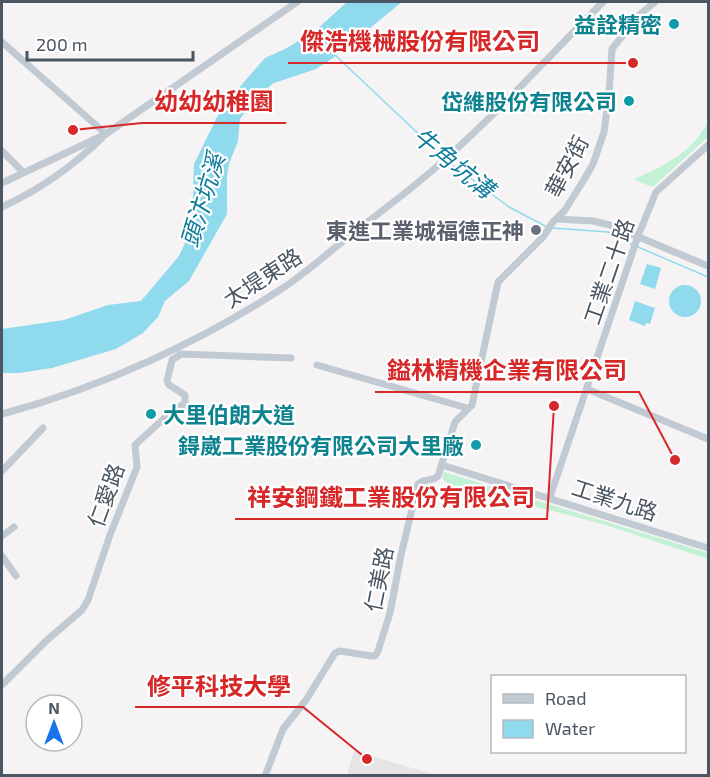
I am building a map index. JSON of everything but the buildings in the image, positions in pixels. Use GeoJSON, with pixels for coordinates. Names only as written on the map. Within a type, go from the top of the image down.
{"type":"FeatureCollection","features":[{"type":"Feature","properties":{"kind":"street"},"geometry":{"type":"LineString","coordinates":[[2,207],[51,179],[83,156],[106,134],[297,2]]}},
{"type":"Feature","properties":{"kind":"street","name":"太堤東路"},"geometry":{"type":"LineString","coordinates":[[2,414],[52,400],[162,354],[236,316],[286,285],[331,252],[449,156],[603,2]]}},
{"type":"Feature","properties":{"kind":"street","name":"華安街"},"geometry":{"type":"LineString","coordinates":[[467,408],[472,405],[498,282],[548,230],[585,178],[600,144],[609,94],[612,48],[638,16],[655,2]]}},
{"type":"Feature","properties":{"kind":"street"},"geometry":{"type":"LineString","coordinates":[[2,42],[106,134]]}},
{"type":"Feature","properties":{"kind":"street"},"geometry":{"type":"LineString","coordinates":[[2,183],[106,134]]}},
{"type":"Feature","properties":{"kind":"street","name":"工業二十路"},"geometry":{"type":"LineString","coordinates":[[550,497],[633,251],[656,192],[708,145]]}},
{"type":"Feature","properties":{"kind":"street"},"geometry":{"type":"LineString","coordinates":[[2,151],[23,172]]}},
{"type":"Feature","properties":{"kind":"street"},"geometry":{"type":"LineString","coordinates":[[555,220],[602,222],[708,266]]}},
{"type":"Feature","properties":{"kind":"street","name":"仁愛路"},"geometry":{"type":"LineString","coordinates":[[2,685],[46,641],[82,610],[88,600],[110,535],[137,467],[135,445],[170,413],[185,403],[185,395],[168,385],[172,360],[181,354],[291,358]]}},
{"type":"Feature","properties":{"kind":"street"},"geometry":{"type":"LineString","coordinates":[[317,365],[467,408],[455,422],[442,465]]}},
{"type":"Feature","properties":{"kind":"street"},"geometry":{"type":"LineString","coordinates":[[587,389],[708,439]]}},
{"type":"Feature","properties":{"kind":"street"},"geometry":{"type":"LineString","coordinates":[[2,471],[43,428]]}},
{"type":"Feature","properties":{"kind":"street","name":"工業九路"},"geometry":{"type":"LineString","coordinates":[[442,465],[708,548]]}},
{"type":"Feature","properties":{"kind":"street","name":"仁美路"},"geometry":{"type":"LineString","coordinates":[[265,776],[283,729],[306,700],[335,654],[339,651],[372,656],[377,654],[390,614],[418,484],[423,480],[437,478],[442,465]]}},
{"type":"Feature","properties":{"kind":"street"},"geometry":{"type":"LineString","coordinates":[[2,536],[14,527]]}},
{"type":"Feature","properties":{"kind":"street"},"geometry":{"type":"LineString","coordinates":[[2,556],[16,576]]}},
{"type":"Feature","properties":{"kind":"shaded area"},"geometry":{"type":"Polygon","coordinates":[[[354,751],[436,775],[347,775],[354,751]]]}},
{"type":"Feature","properties":{"kind":"green space"},"geometry":{"type":"Polygon","coordinates":[[[708,122],[708,137],[654,186],[634,179],[677,157],[694,142],[708,122]]]}},
{"type":"Feature","properties":{"kind":"green space"},"geometry":{"type":"Polygon","coordinates":[[[444,472],[708,553],[708,559],[606,525],[446,483],[442,477],[444,472]]]}},
{"type":"Feature","properties":{"kind":"water","name":"頭汴坑溪"},"geometry":{"type":"Polygon","coordinates":[[[347,2],[402,2],[316,69],[274,83],[258,95],[240,119],[238,141],[227,176],[227,214],[189,281],[165,301],[158,317],[143,333],[116,349],[52,368],[2,373],[2,329],[64,320],[108,305],[141,301],[179,256],[192,228],[194,164],[222,107],[265,58],[287,48],[316,30],[347,2]]]}},
{"type":"Feature","properties":{"kind":"water"},"geometry":{"type":"Polygon","coordinates":[[[647,264],[661,268],[655,289],[640,284],[647,264]]]}},
{"type":"Feature","properties":{"kind":"water"},"geometry":{"type":"Polygon","coordinates":[[[685,285],[697,289],[701,301],[697,313],[685,317],[673,313],[669,301],[673,289],[685,285]]]}},
{"type":"Feature","properties":{"kind":"water"},"geometry":{"type":"Polygon","coordinates":[[[635,301],[655,308],[650,324],[646,323],[645,326],[629,320],[635,301]]]}},
{"type":"Feature","properties":{"kind":"waterway","name":"牛角坑溝"},"geometry":{"type":"LineString","coordinates":[[335,55],[443,157]]}},
{"type":"Feature","properties":{"kind":"waterway","name":"牛角坑溝"},"geometry":{"type":"LineString","coordinates":[[446,160],[509,207],[547,227]]}},
{"type":"Feature","properties":{"kind":"waterway","name":"牛角坑溝"},"geometry":{"type":"LineString","coordinates":[[552,228],[608,232],[633,245]]}},
{"type":"Feature","properties":{"kind":"waterway","name":"牛角坑溝"},"geometry":{"type":"LineString","coordinates":[[638,247],[708,277]]}},
{"type":"Feature","properties":{"kind":"place","name":"益詮精密"},"geometry":{"type":"Point","coordinates":[674,24]}},
{"type":"Feature","properties":{"kind":"place","name":"傑浩機械股份有限公司"},"geometry":{"type":"Point","coordinates":[633,63]}},
{"type":"Feature","properties":{"kind":"place","name":"岱維股份有限公司"},"geometry":{"type":"Point","coordinates":[629,101]}},
{"type":"Feature","properties":{"kind":"place","name":"幼幼幼稚園"},"geometry":{"type":"Point","coordinates":[73,130]}},
{"type":"Feature","properties":{"kind":"place","name":"東進工業城福德正神"},"geometry":{"type":"Point","coordinates":[536,230]}},
{"type":"Feature","properties":{"kind":"place","name":"祥安鋼鐵工業股份有限公司"},"geometry":{"type":"Point","coordinates":[554,406]}},
{"type":"Feature","properties":{"kind":"place","name":"大里伯朗大道"},"geometry":{"type":"Point","coordinates":[151,414]}},
{"type":"Feature","properties":{"kind":"place","name":"鍀崴工業股份有限公司大里廠"},"geometry":{"type":"Point","coordinates":[476,445]}},
{"type":"Feature","properties":{"kind":"place","name":"鎰林精機企業有限公司"},"geometry":{"type":"Point","coordinates":[675,460]}},
{"type":"Feature","properties":{"kind":"place","name":"修平科技大學"},"geometry":{"type":"Point","coordinates":[367,759]}}]}
